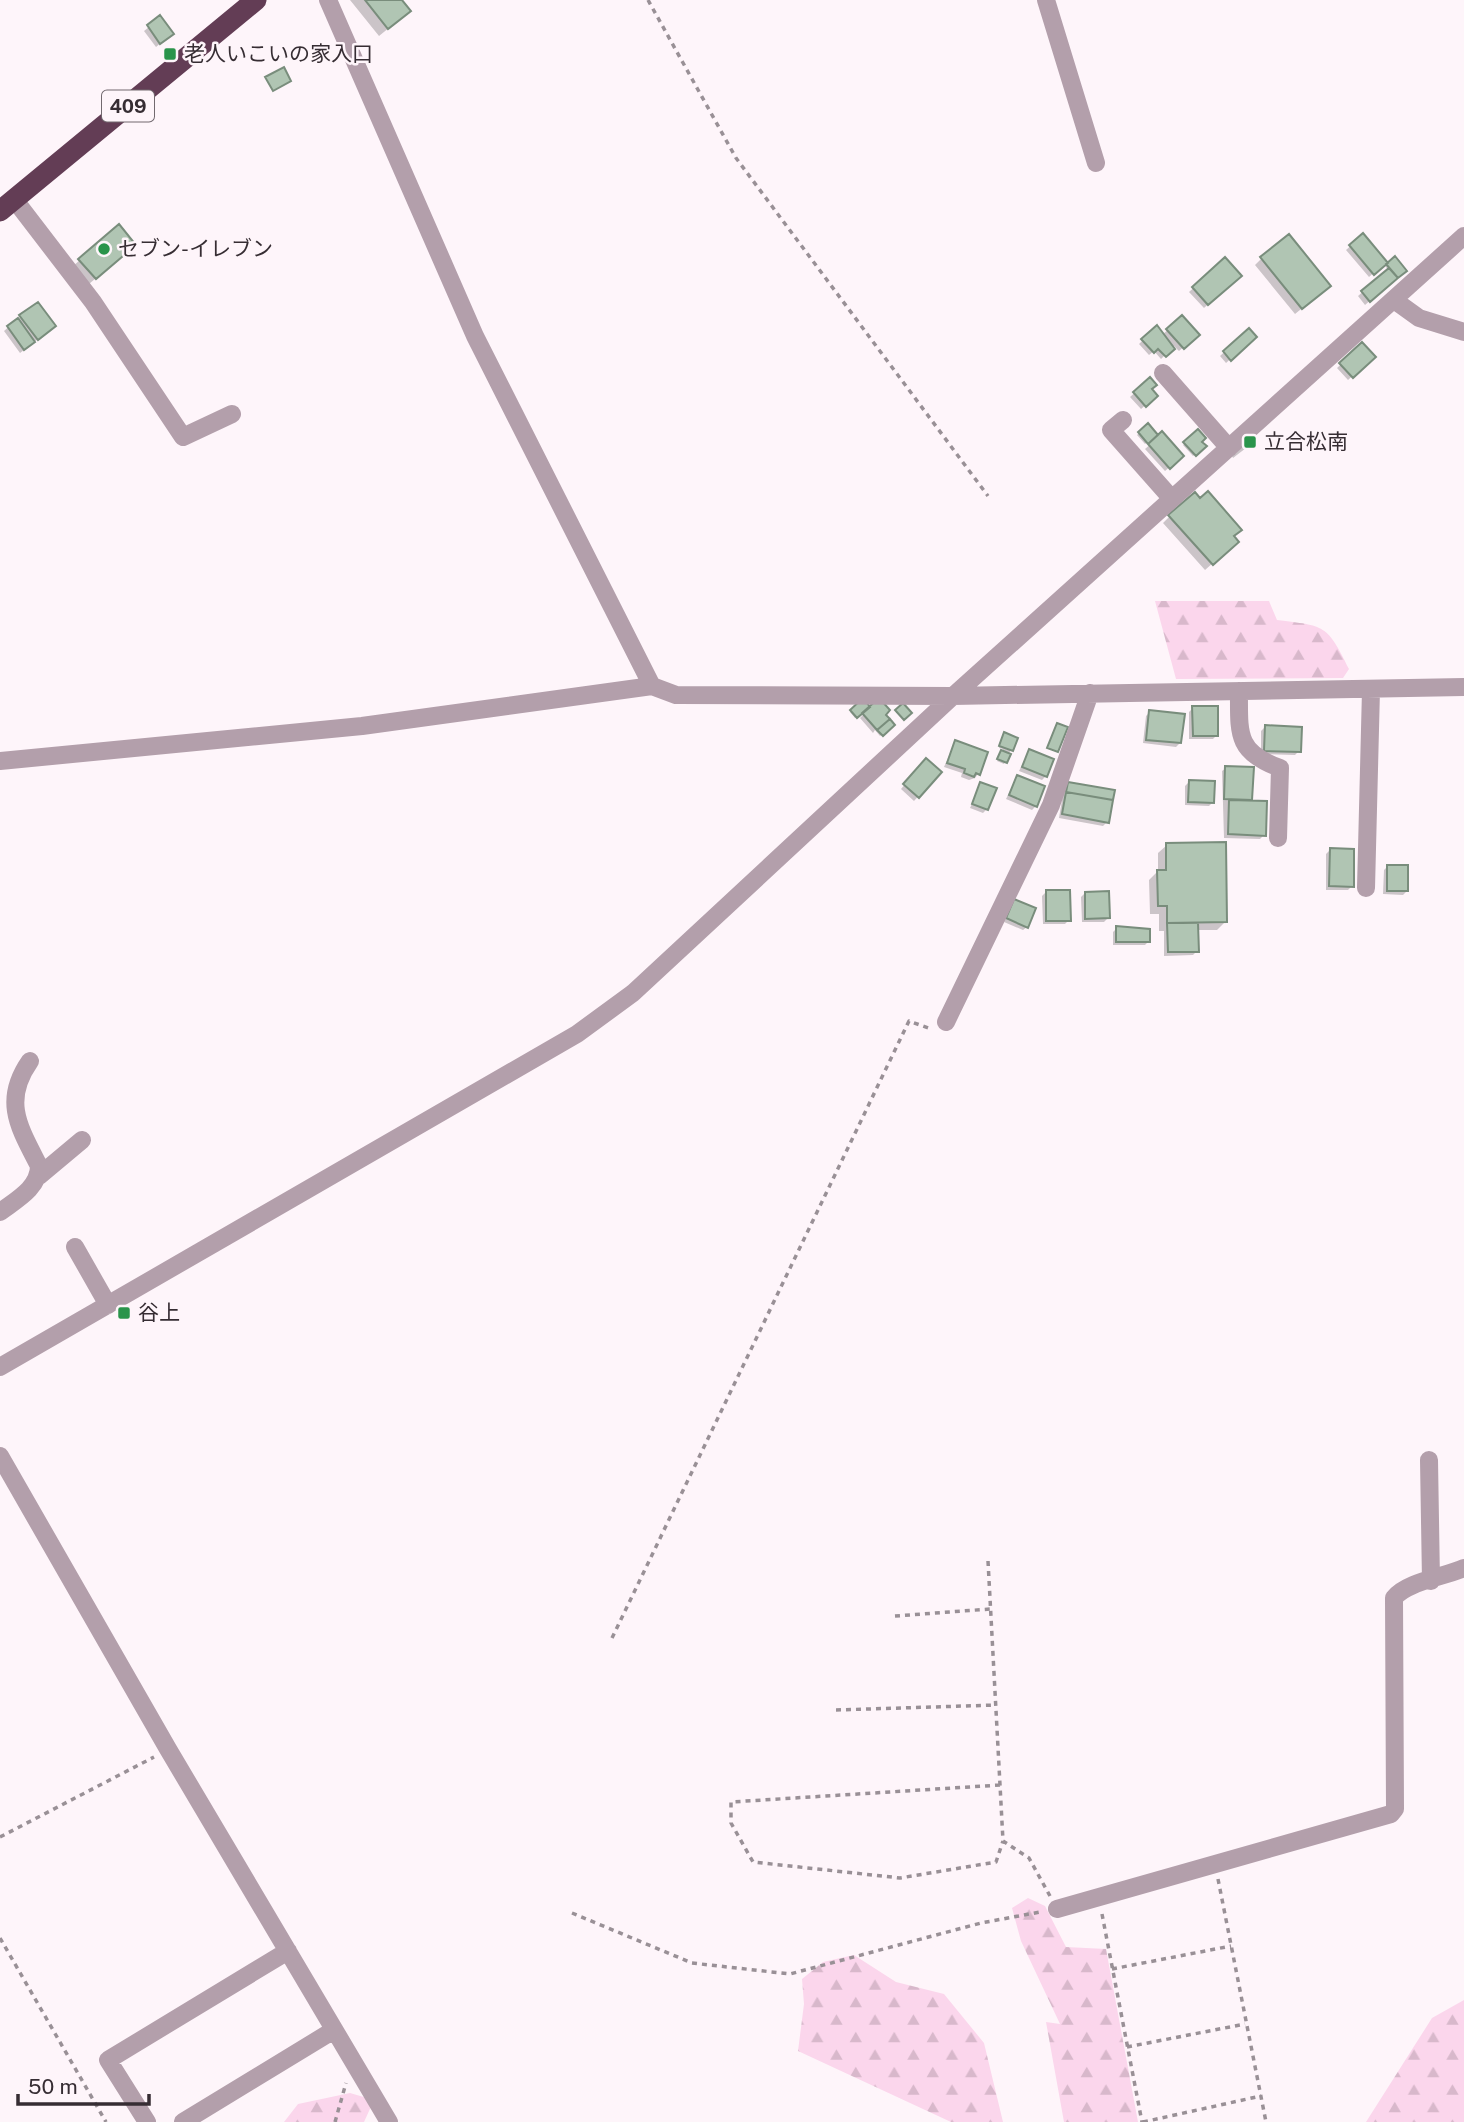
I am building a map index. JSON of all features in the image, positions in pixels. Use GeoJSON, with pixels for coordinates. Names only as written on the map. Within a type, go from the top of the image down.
{"type":"FeatureCollection","features":[{"type":"Feature","properties":{"kind":"highway","name":"409"},"geometry":{"type":"LineString","coordinates":[[7,205],[256,0]]}},
{"type":"Feature","properties":{"kind":"street"},"geometry":{"type":"LineString","coordinates":[[328,0],[475,336],[652,686]]}},
{"type":"Feature","properties":{"kind":"street"},"geometry":{"type":"LineString","coordinates":[[1046,0],[1096,163]]}},
{"type":"Feature","properties":{"kind":"street"},"geometry":{"type":"LineString","coordinates":[[7,205],[93,302],[184,437],[232,414]]}},
{"type":"Feature","properties":{"kind":"street"},"geometry":{"type":"LineString","coordinates":[[0,1367],[577,1034],[633,993],[953,696],[1464,236]]}},
{"type":"Feature","properties":{"kind":"street"},"geometry":{"type":"LineString","coordinates":[[1394,300],[1419,318],[1464,332]]}},
{"type":"Feature","properties":{"kind":"street"},"geometry":{"type":"LineString","coordinates":[[1163,373],[1229,449]]}},
{"type":"Feature","properties":{"kind":"street"},"geometry":{"type":"LineString","coordinates":[[1123,420],[1111,430],[1172,499]]}},
{"type":"Feature","properties":{"kind":"street"},"geometry":{"type":"LineString","coordinates":[[0,761],[362,726],[652,686],[676,695],[953,696],[1464,687]]}},
{"type":"Feature","properties":{"kind":"street"},"geometry":{"type":"LineString","coordinates":[[1366,888],[1371,690]]}},
{"type":"Feature","properties":{"kind":"street"},"geometry":{"type":"LineString","coordinates":[[1239,691],[1239,729],[1246,746],[1256,759],[1280,768],[1278,838]]}},
{"type":"Feature","properties":{"kind":"street"},"geometry":{"type":"LineString","coordinates":[[946,1022],[1051,805],[1090,693]]}},
{"type":"Feature","properties":{"kind":"street"},"geometry":{"type":"LineString","coordinates":[[30,1061],[15,1090],[14,1110],[39,1166],[39,1177]]}},
{"type":"Feature","properties":{"kind":"street"},"geometry":{"type":"LineString","coordinates":[[0,1212],[82,1140]]}},
{"type":"Feature","properties":{"kind":"street"},"geometry":{"type":"LineString","coordinates":[[75,1247],[108,1305]]}},
{"type":"Feature","properties":{"kind":"street"},"geometry":{"type":"LineString","coordinates":[[0,1456],[168,1749],[389,2122]]}},
{"type":"Feature","properties":{"kind":"street"},"geometry":{"type":"LineString","coordinates":[[1429,1460],[1431,1581]]}},
{"type":"Feature","properties":{"kind":"street"},"geometry":{"type":"LineString","coordinates":[[1057,1909],[1098,1895],[1391,1814],[1395,1809],[1394,1598],[1404,1587],[1464,1569]]}},
{"type":"Feature","properties":{"kind":"street"},"geometry":{"type":"LineString","coordinates":[[147,2122],[108,2060],[288,1951]]}},
{"type":"Feature","properties":{"kind":"street"},"geometry":{"type":"LineString","coordinates":[[183,2122],[334,2030]]}},
{"type":"Feature","properties":{"kind":"path"},"geometry":{"type":"LineString","coordinates":[[648,0],[736,158],[988,496]]}},
{"type":"Feature","properties":{"kind":"path"},"geometry":{"type":"LineString","coordinates":[[612,1638],[909,1021],[929,1030],[946,1022]]}},
{"type":"Feature","properties":{"kind":"path"},"geometry":{"type":"LineString","coordinates":[[988,1561],[990,1609],[996,1705],[1003,1841],[996,1862],[900,1878],[753,1862],[731,1823],[731,1802],[1000,1785]]}},
{"type":"Feature","properties":{"kind":"path"},"geometry":{"type":"LineString","coordinates":[[895,1616],[990,1609]]}},
{"type":"Feature","properties":{"kind":"path"},"geometry":{"type":"LineString","coordinates":[[836,1710],[996,1705]]}},
{"type":"Feature","properties":{"kind":"path"},"geometry":{"type":"LineString","coordinates":[[0,1837],[168,1749]]}},
{"type":"Feature","properties":{"kind":"path"},"geometry":{"type":"LineString","coordinates":[[572,1913],[692,1963],[790,1974],[981,1923],[1057,1909],[1029,1858],[1003,1841]]}},
{"type":"Feature","properties":{"kind":"path"},"geometry":{"type":"LineString","coordinates":[[1215,1863],[1266,2122]]}},
{"type":"Feature","properties":{"kind":"path"},"geometry":{"type":"LineString","coordinates":[[1098,1895],[1142,2122],[1261,2096]]}},
{"type":"Feature","properties":{"kind":"path"},"geometry":{"type":"LineString","coordinates":[[0,1938],[106,2122]]}},
{"type":"Feature","properties":{"kind":"path"},"geometry":{"type":"LineString","coordinates":[[1112,1969],[1231,1946]]}},
{"type":"Feature","properties":{"kind":"path"},"geometry":{"type":"LineString","coordinates":[[1127,2048],[1246,2024]]}},
{"type":"Feature","properties":{"kind":"path"},"geometry":{"type":"LineString","coordinates":[[335,2122],[353,2061]]}},
{"type":"Feature","properties":{"kind":"green space"},"geometry":{"type":"Polygon","coordinates":[[[1155,601],[1269,601],[1277,620],[1315,626],[1329,635],[1349,669],[1343,678],[1176,679],[1155,601]]]}},
{"type":"Feature","properties":{"kind":"green space"},"geometry":{"type":"Polygon","coordinates":[[[1028,1898],[1045,1906],[1066,1947],[1106,1949],[1138,2122],[1064,2122],[1046,2022],[1060,2024],[1021,1941],[1012,1908],[1028,1898]]]}},
{"type":"Feature","properties":{"kind":"green space"},"geometry":{"type":"Polygon","coordinates":[[[854,1955],[896,1982],[944,1994],[984,2043],[1003,2122],[951,2122],[798,2051],[804,2004],[802,1979],[823,1962],[854,1955]]]}},
{"type":"Feature","properties":{"kind":"green space"},"geometry":{"type":"Polygon","coordinates":[[[1464,2000],[1464,2122],[1366,2122],[1432,2018],[1464,2000]]]}},
{"type":"Feature","properties":{"kind":"green space"},"geometry":{"type":"Polygon","coordinates":[[[350,2093],[374,2100],[364,2122],[284,2122],[298,2104],[350,2093]]]}},
{"type":"Feature","properties":{"kind":"building"},"geometry":{"type":"Polygon","coordinates":[[[365,0],[402,0],[411,11],[388,29],[365,0]]]}},
{"type":"Feature","properties":{"kind":"building"},"geometry":{"type":"Polygon","coordinates":[[[160,15],[174,34],[160,44],[147,25],[160,15]]]}},
{"type":"Feature","properties":{"kind":"building"},"geometry":{"type":"Polygon","coordinates":[[[284,67],[291,81],[273,91],[265,77],[284,67]]]}},
{"type":"Feature","properties":{"kind":"building"},"geometry":{"type":"Polygon","coordinates":[[[119,224],[136,245],[96,279],[78,259],[119,224]]]}},
{"type":"Feature","properties":{"kind":"building"},"geometry":{"type":"Polygon","coordinates":[[[1363,233],[1388,263],[1374,275],[1349,245],[1363,233]]]}},
{"type":"Feature","properties":{"kind":"building"},"geometry":{"type":"Polygon","coordinates":[[[1289,234],[1331,286],[1302,309],[1260,257],[1289,234]]]}},
{"type":"Feature","properties":{"kind":"building"},"geometry":{"type":"Polygon","coordinates":[[[1395,256],[1407,271],[1398,278],[1386,264],[1395,256]]]}},
{"type":"Feature","properties":{"kind":"building"},"geometry":{"type":"Polygon","coordinates":[[[1225,257],[1242,276],[1208,305],[1192,287],[1225,257]]]}},
{"type":"Feature","properties":{"kind":"building"},"geometry":{"type":"Polygon","coordinates":[[[1389,268],[1398,278],[1370,302],[1361,291],[1389,268]]]}},
{"type":"Feature","properties":{"kind":"building"},"geometry":{"type":"Polygon","coordinates":[[[38,302],[56,326],[38,340],[19,315],[38,302]]]}},
{"type":"Feature","properties":{"kind":"building"},"geometry":{"type":"Polygon","coordinates":[[[1182,315],[1200,335],[1184,349],[1166,329],[1182,315]]]}},
{"type":"Feature","properties":{"kind":"building"},"geometry":{"type":"Polygon","coordinates":[[[18,318],[35,342],[24,350],[7,326],[18,318]]]}},
{"type":"Feature","properties":{"kind":"building"},"geometry":{"type":"Polygon","coordinates":[[[1157,325],[1175,349],[1166,357],[1158,349],[1154,353],[1141,339],[1157,325]]]}},
{"type":"Feature","properties":{"kind":"building"},"geometry":{"type":"Polygon","coordinates":[[[1249,328],[1257,337],[1231,361],[1223,351],[1249,328]]]}},
{"type":"Feature","properties":{"kind":"building"},"geometry":{"type":"Polygon","coordinates":[[[1362,342],[1376,357],[1353,378],[1339,363],[1362,342]]]}},
{"type":"Feature","properties":{"kind":"building"},"geometry":{"type":"Polygon","coordinates":[[[1150,377],[1157,385],[1152,389],[1158,396],[1146,407],[1133,392],[1150,377]]]}},
{"type":"Feature","properties":{"kind":"building"},"geometry":{"type":"Polygon","coordinates":[[[1148,423],[1158,435],[1148,444],[1138,432],[1148,423]]]}},
{"type":"Feature","properties":{"kind":"building"},"geometry":{"type":"Polygon","coordinates":[[[1198,429],[1206,438],[1202,442],[1207,446],[1196,456],[1183,442],[1198,429]]]}},
{"type":"Feature","properties":{"kind":"building"},"geometry":{"type":"Polygon","coordinates":[[[1162,431],[1184,456],[1170,469],[1148,444],[1162,431]]]}},
{"type":"Feature","properties":{"kind":"building"},"geometry":{"type":"Polygon","coordinates":[[[1208,491],[1242,530],[1234,536],[1239,542],[1213,565],[1168,515],[1195,492],[1200,498],[1208,491]]]}},
{"type":"Feature","properties":{"kind":"building"},"geometry":{"type":"Polygon","coordinates":[[[863,698],[870,707],[857,718],[850,710],[863,698]]]}},
{"type":"Feature","properties":{"kind":"building"},"geometry":{"type":"Polygon","coordinates":[[[879,698],[890,710],[886,715],[890,719],[877,730],[862,713],[879,698]]]}},
{"type":"Feature","properties":{"kind":"building"},"geometry":{"type":"Polygon","coordinates":[[[903,703],[912,713],[904,720],[895,710],[903,703]]]}},
{"type":"Feature","properties":{"kind":"building"},"geometry":{"type":"Polygon","coordinates":[[[1192,706],[1218,706],[1218,736],[1193,736],[1192,706]]]}},
{"type":"Feature","properties":{"kind":"building"},"geometry":{"type":"Polygon","coordinates":[[[1149,710],[1185,714],[1181,743],[1146,740],[1149,710]]]}},
{"type":"Feature","properties":{"kind":"building"},"geometry":{"type":"Polygon","coordinates":[[[890,719],[895,725],[883,736],[877,730],[890,719]]]}},
{"type":"Feature","properties":{"kind":"building"},"geometry":{"type":"Polygon","coordinates":[[[1057,723],[1068,727],[1058,752],[1047,748],[1057,723]]]}},
{"type":"Feature","properties":{"kind":"building"},"geometry":{"type":"Polygon","coordinates":[[[1265,725],[1302,727],[1301,752],[1264,751],[1265,725]]]}},
{"type":"Feature","properties":{"kind":"building"},"geometry":{"type":"Polygon","coordinates":[[[1004,732],[1018,738],[1013,751],[999,746],[1004,732]]]}},
{"type":"Feature","properties":{"kind":"building"},"geometry":{"type":"Polygon","coordinates":[[[955,740],[988,752],[980,775],[976,773],[974,777],[964,773],[965,769],[947,763],[955,740]]]}},
{"type":"Feature","properties":{"kind":"building"},"geometry":{"type":"Polygon","coordinates":[[[1029,749],[1054,759],[1047,777],[1022,767],[1029,749]]]}},
{"type":"Feature","properties":{"kind":"building"},"geometry":{"type":"Polygon","coordinates":[[[1001,750],[1011,754],[1007,763],[997,759],[1001,750]]]}},
{"type":"Feature","properties":{"kind":"building"},"geometry":{"type":"Polygon","coordinates":[[[926,758],[942,772],[919,798],[903,784],[926,758]]]}},
{"type":"Feature","properties":{"kind":"building"},"geometry":{"type":"Polygon","coordinates":[[[1225,766],[1254,767],[1252,800],[1224,799],[1225,766]]]}},
{"type":"Feature","properties":{"kind":"building"},"geometry":{"type":"Polygon","coordinates":[[[1017,775],[1045,786],[1037,807],[1009,795],[1017,775]]]}},
{"type":"Feature","properties":{"kind":"building"},"geometry":{"type":"Polygon","coordinates":[[[1189,780],[1215,781],[1214,803],[1188,802],[1189,780]]]}},
{"type":"Feature","properties":{"kind":"building"},"geometry":{"type":"Polygon","coordinates":[[[980,782],[997,788],[988,810],[972,804],[980,782]]]}},
{"type":"Feature","properties":{"kind":"building"},"geometry":{"type":"Polygon","coordinates":[[[1068,782],[1115,790],[1113,800],[1066,792],[1068,782]]]}},
{"type":"Feature","properties":{"kind":"building"},"geometry":{"type":"Polygon","coordinates":[[[1066,792],[1113,800],[1109,823],[1062,814],[1066,792]]]}},
{"type":"Feature","properties":{"kind":"building"},"geometry":{"type":"Polygon","coordinates":[[[1229,800],[1267,801],[1266,836],[1228,834],[1229,800]]]}},
{"type":"Feature","properties":{"kind":"building"},"geometry":{"type":"Polygon","coordinates":[[[1226,842],[1227,922],[1167,923],[1167,906],[1158,906],[1157,870],[1166,870],[1166,843],[1226,842]]]}},
{"type":"Feature","properties":{"kind":"building"},"geometry":{"type":"Polygon","coordinates":[[[1330,848],[1354,849],[1354,887],[1329,886],[1330,848]]]}},
{"type":"Feature","properties":{"kind":"building"},"geometry":{"type":"Polygon","coordinates":[[[1387,865],[1408,865],[1408,891],[1387,891],[1387,865]]]}},
{"type":"Feature","properties":{"kind":"building"},"geometry":{"type":"Polygon","coordinates":[[[1046,890],[1070,890],[1071,921],[1046,921],[1046,890]]]}},
{"type":"Feature","properties":{"kind":"building"},"geometry":{"type":"Polygon","coordinates":[[[1109,891],[1110,918],[1085,919],[1085,892],[1109,891]]]}},
{"type":"Feature","properties":{"kind":"building"},"geometry":{"type":"Polygon","coordinates":[[[1014,899],[1036,908],[1028,928],[1006,918],[1014,899]]]}},
{"type":"Feature","properties":{"kind":"building"},"geometry":{"type":"Polygon","coordinates":[[[1167,923],[1198,923],[1199,952],[1168,952],[1167,923]]]}},
{"type":"Feature","properties":{"kind":"building"},"geometry":{"type":"Polygon","coordinates":[[[1116,926],[1150,929],[1150,942],[1116,942],[1116,926]]]}},
{"type":"Feature","properties":{"kind":"place","name":"老人いこいの家入口"},"geometry":{"type":"Point","coordinates":[170,54]}},
{"type":"Feature","properties":{"kind":"place","name":"セブン-イレブン"},"geometry":{"type":"Point","coordinates":[104,249]}},
{"type":"Feature","properties":{"kind":"place","name":"立合松南"},"geometry":{"type":"Point","coordinates":[1250,442]}},
{"type":"Feature","properties":{"kind":"place","name":"谷上"},"geometry":{"type":"Point","coordinates":[124,1313]}}]}
